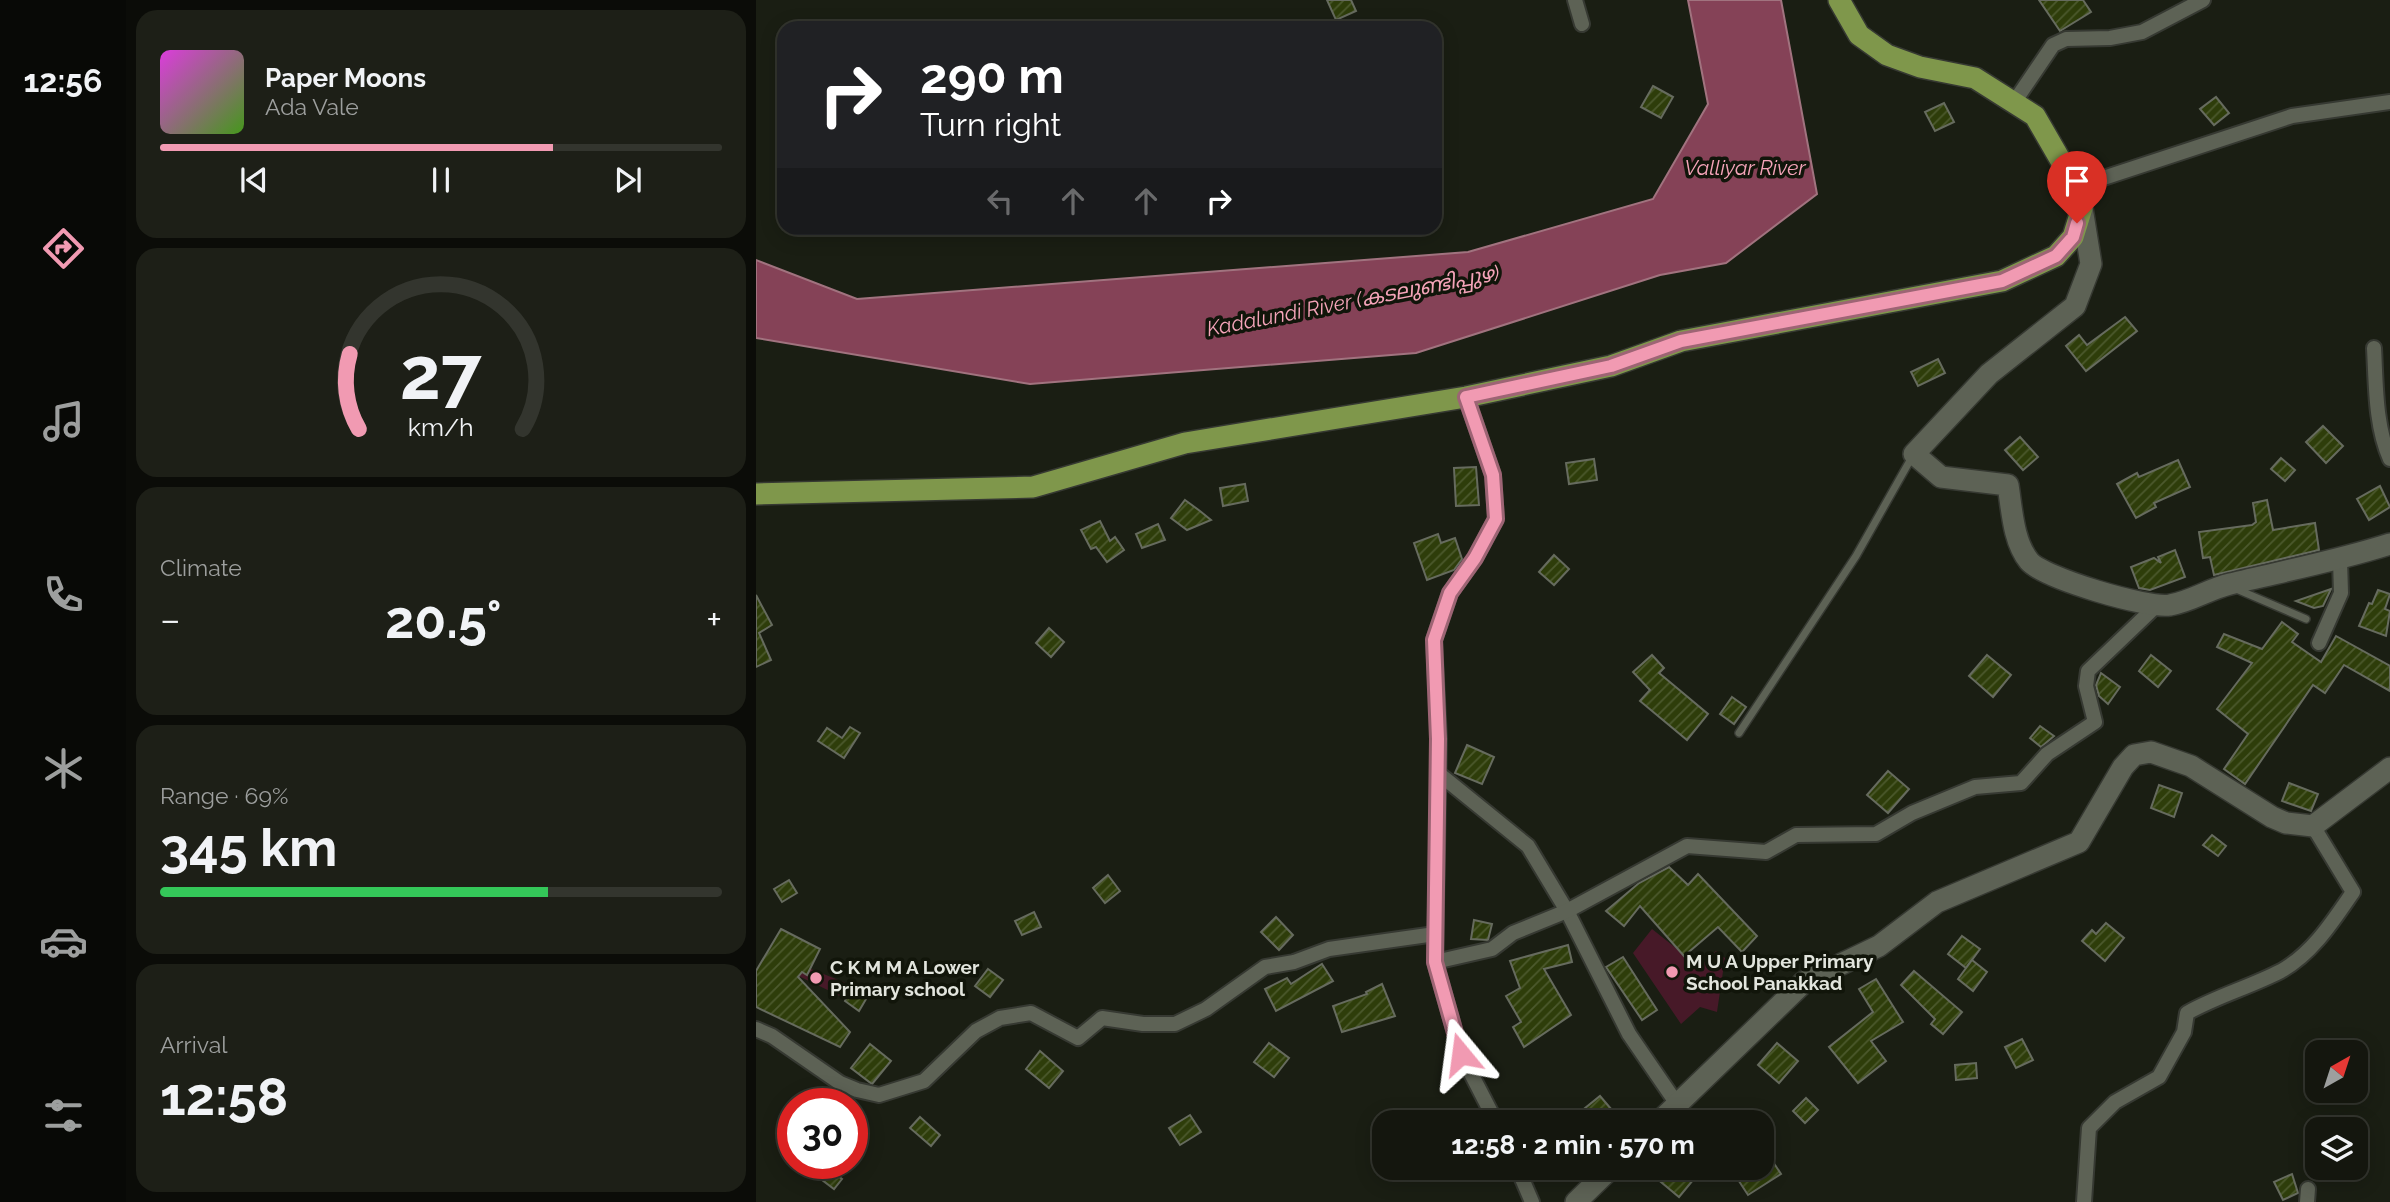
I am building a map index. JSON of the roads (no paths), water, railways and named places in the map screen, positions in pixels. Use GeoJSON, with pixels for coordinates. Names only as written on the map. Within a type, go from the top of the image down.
{"type":"FeatureCollection","features":[{"type":"Feature","properties":{"kind":"main road"},"geometry":{"type":"LineString","coordinates":[[756,494],[1033,487],[1185,443],[1466,397],[1611,366],[1681,341],[2002,281],[2056,256],[2073,237],[2082,208],[2076,187],[2035,116],[1975,78],[1920,67],[1887,55],[1859,34],[1839,0]]}},
{"type":"Feature","properties":{"kind":"street"},"geometry":{"type":"LineString","coordinates":[[1575,0],[1582,23]]}},
{"type":"Feature","properties":{"kind":"street"},"geometry":{"type":"LineString","coordinates":[[2015,102],[2053,45],[2066,39],[2110,38],[2142,32],[2203,0]]}},
{"type":"Feature","properties":{"kind":"street"},"geometry":{"type":"LineString","coordinates":[[2076,187],[2292,116],[2390,102]]}},
{"type":"Feature","properties":{"kind":"street"},"geometry":{"type":"LineString","coordinates":[[2082,208],[2091,264],[2075,306],[1989,374],[1914,454],[1941,477],[2008,485],[2018,541],[2030,563],[2063,582],[2156,606],[2171,605],[2227,585],[2340,561],[2390,544]]}},
{"type":"Feature","properties":{"kind":"street"},"geometry":{"type":"LineString","coordinates":[[2374,348],[2379,412],[2385,448],[2390,459]]}},
{"type":"Feature","properties":{"kind":"street"},"geometry":{"type":"LineString","coordinates":[[1466,397],[1493,475],[1496,519],[1475,558],[1450,593],[1434,640],[1438,773],[1435,962],[1461,1054],[1490,1110]]}},
{"type":"Feature","properties":{"kind":"street"},"geometry":{"type":"LineString","coordinates":[[2319,642],[2341,593],[2340,561]]}},
{"type":"Feature","properties":{"kind":"street"},"geometry":{"type":"LineString","coordinates":[[1435,962],[1492,948],[1513,933],[1567,911],[1687,846],[1766,852],[1796,835],[1876,834],[1912,813],[1975,787],[2021,783],[2047,754],[2095,722],[2086,686],[2088,671],[2156,606]]}},
{"type":"Feature","properties":{"kind":"street"},"geometry":{"type":"LineString","coordinates":[[1671,1110],[1804,982],[1879,946],[1937,902],[2079,842],[2123,766],[2134,755],[2151,752],[2191,766],[2272,817],[2287,823],[2313,826],[2390,768]]}},
{"type":"Feature","properties":{"kind":"street"},"geometry":{"type":"LineString","coordinates":[[1438,773],[1528,846],[1567,911],[1629,1034],[1677,1104]]}},
{"type":"Feature","properties":{"kind":"street"},"geometry":{"type":"LineString","coordinates":[[2084,1202],[2089,1128],[2115,1101],[2160,1077],[2184,1032],[2187,1013],[2212,999],[2283,970],[2320,939],[2353,892],[2313,826]]}},
{"type":"Feature","properties":{"kind":"street"},"geometry":{"type":"LineString","coordinates":[[756,1029],[772,1035],[840,1083],[857,1090],[879,1094],[924,1081],[976,1031],[1000,1018],[1031,1013],[1078,1038],[1102,1018],[1143,1024],[1175,1024],[1206,1009],[1265,967],[1294,962],[1329,949],[1435,934]]}},
{"type":"Feature","properties":{"kind":"street"},"geometry":{"type":"LineString","coordinates":[[1523,1180],[1532,1202]]}},
{"type":"Feature","properties":{"kind":"street"},"geometry":{"type":"LineString","coordinates":[[1576,1202],[1599,1180]]}},
{"type":"Feature","properties":{"kind":"lane"},"geometry":{"type":"LineString","coordinates":[[1739,733],[1856,556],[1914,454]]}},
{"type":"Feature","properties":{"kind":"lane"},"geometry":{"type":"LineString","coordinates":[[2227,585],[2306,620]]}},
{"type":"Feature","properties":{"kind":"water","name":"Valliyar River"},"geometry":{"type":"Polygon","coordinates":[[[1688,0],[1781,0],[1817,194],[1726,263],[1660,275],[1416,353],[1030,384],[756,338],[756,260],[857,299],[1468,252],[1653,199],[1708,104],[1688,0]]]}},
{"type":"Feature","properties":{"kind":"place","name":"M U A Upper Primary School Panakkad"},"geometry":{"type":"Point","coordinates":[1672,972]}},
{"type":"Feature","properties":{"kind":"place","name":"C K M M A Lower Primary school"},"geometry":{"type":"Point","coordinates":[816,978]}},
{"type":"Feature","properties":{"kind":"water label","name":"Kadalundi River (കടലുണ്ടിപ്പുഴ)"},"geometry":{"type":"Point","coordinates":[1353,301]}}]}
